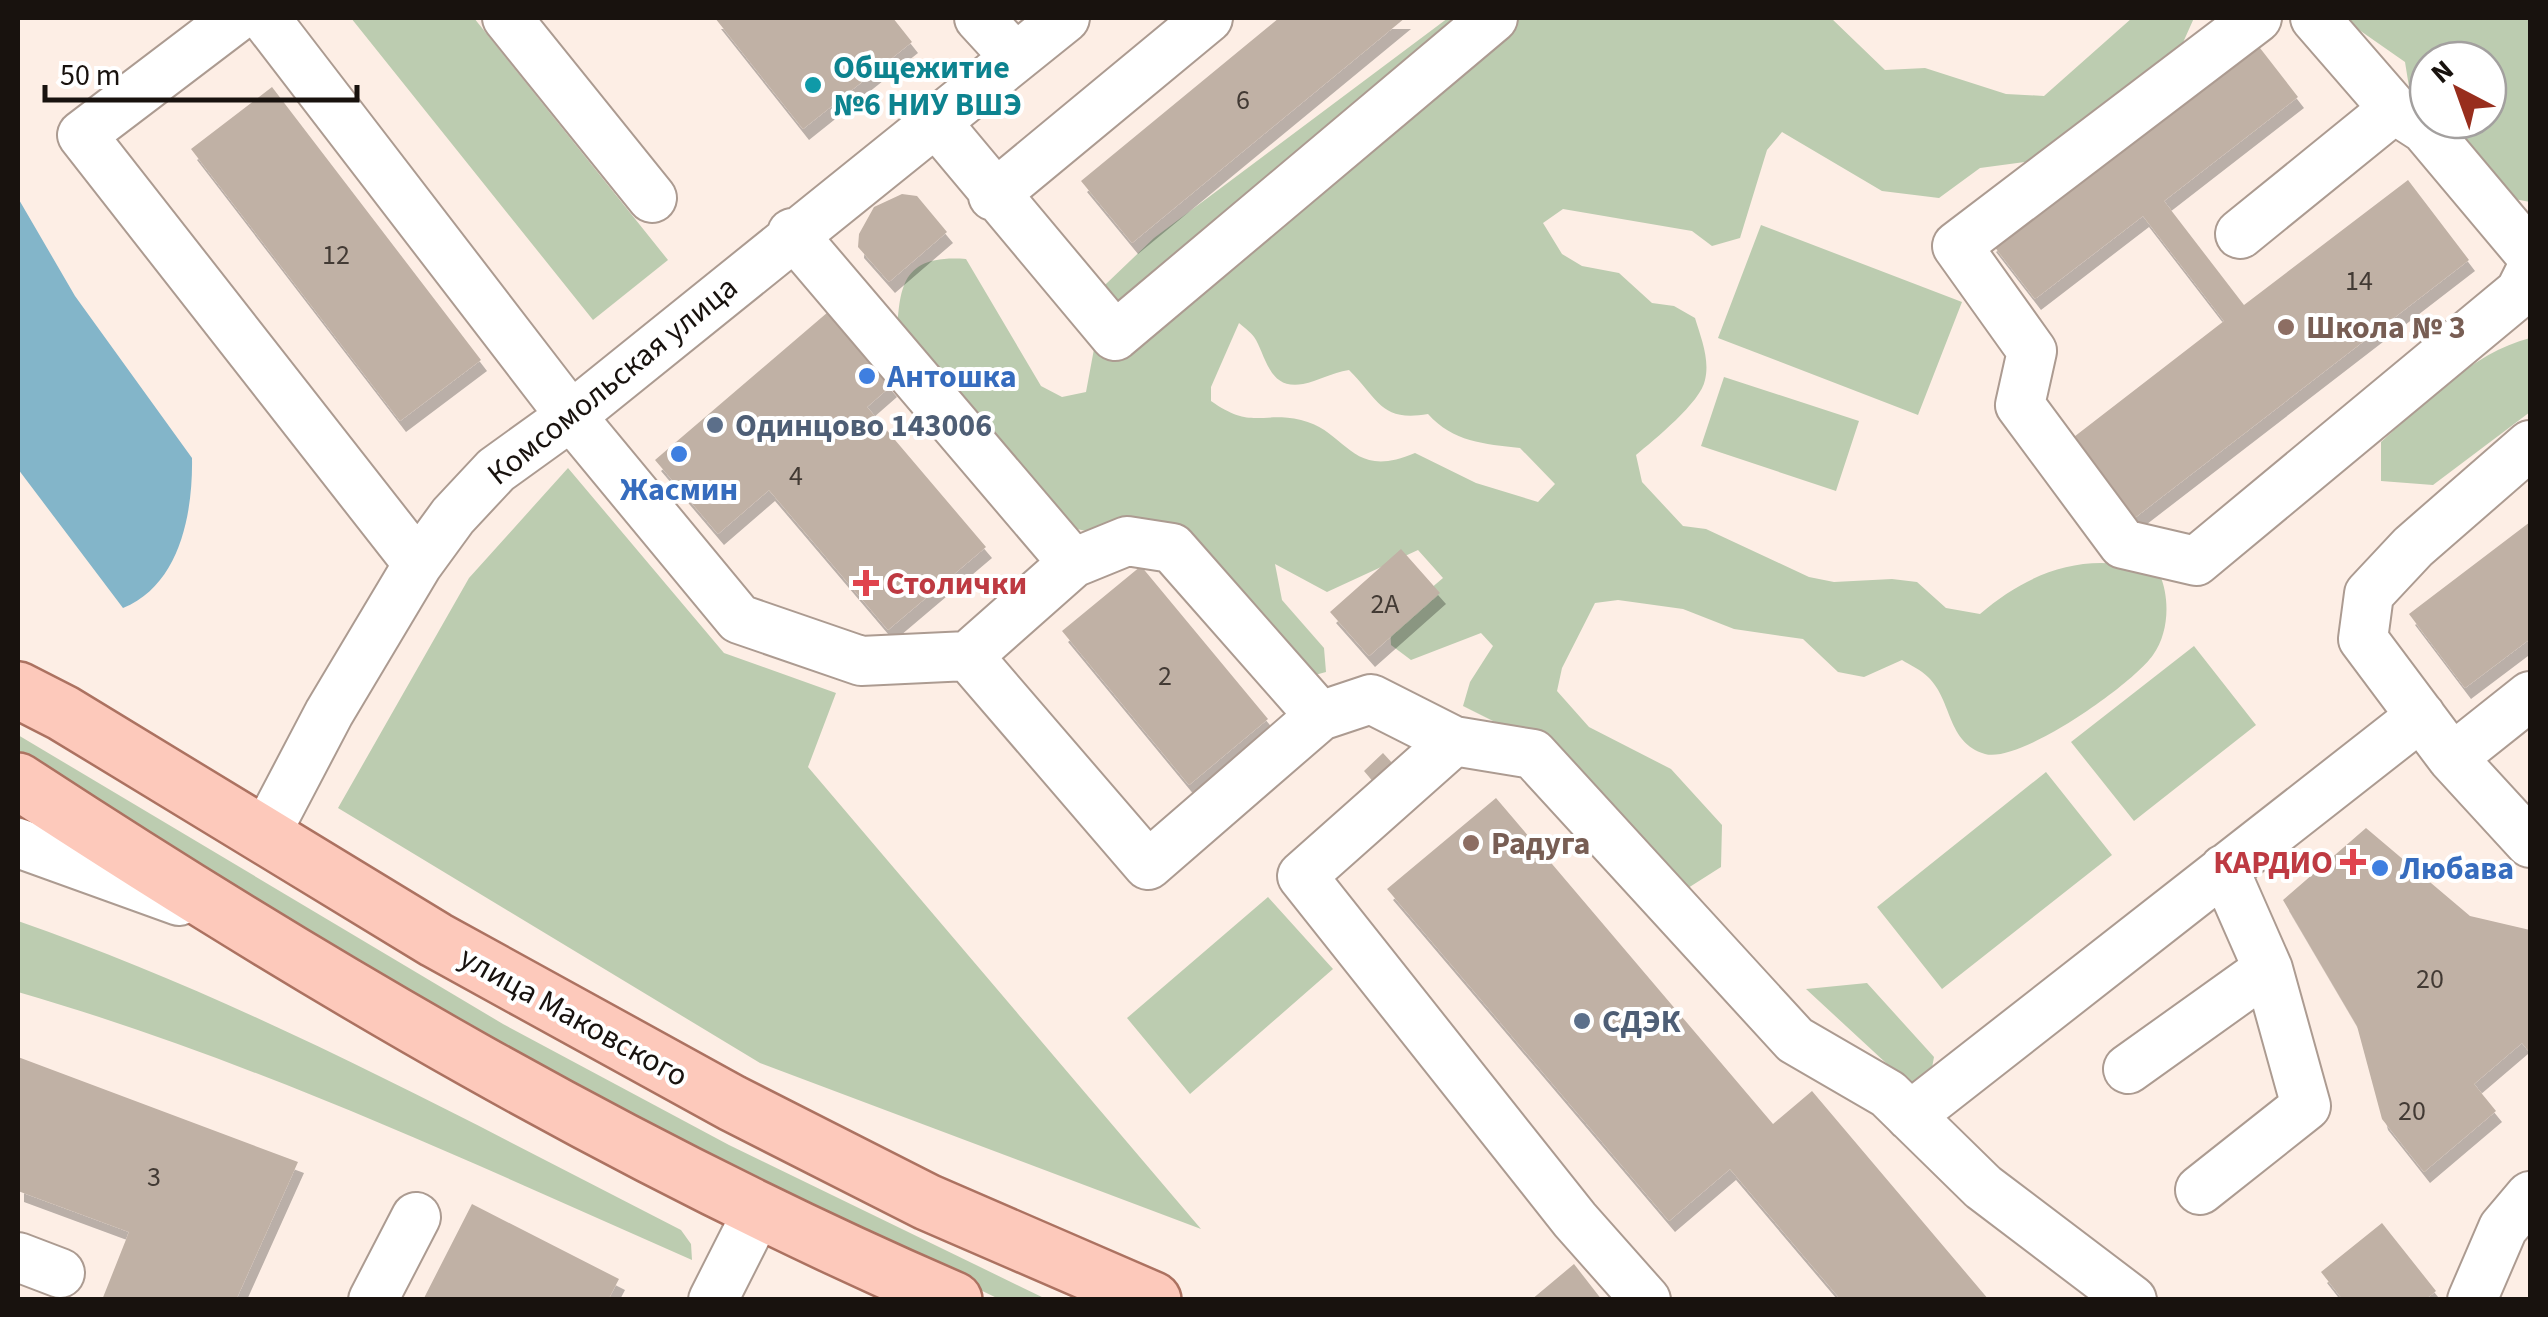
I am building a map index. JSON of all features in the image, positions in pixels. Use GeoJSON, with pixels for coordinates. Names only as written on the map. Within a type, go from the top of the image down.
{"type":"FeatureCollection","features":[{"type":"Feature","properties":{"kind":"main road","name":"улица Маковского"},"geometry":{"type":"LineString","coordinates":[[40,702],[436,940],[732,1103],[927,1202],[1153,1300]]}},
{"type":"Feature","properties":{"kind":"main road"},"geometry":{"type":"LineString","coordinates":[[18,781],[233,922],[694,1180],[954,1300]]}},
{"type":"Feature","properties":{"kind":"street"},"geometry":{"type":"LineString","coordinates":[[236,18],[82,135],[418,564]]}},
{"type":"Feature","properties":{"kind":"street"},"geometry":{"type":"LineString","coordinates":[[265,18],[571,416],[739,619],[861,661],[968,656],[1074,564],[1127,541],[1172,548],[1320,716]]}},
{"type":"Feature","properties":{"kind":"street"},"geometry":{"type":"LineString","coordinates":[[508,18],[652,198]]}},
{"type":"Feature","properties":{"kind":"street"},"geometry":{"type":"LineString","coordinates":[[979,18],[1012,55]]}},
{"type":"Feature","properties":{"kind":"street","name":"Комсомольская улица"},"geometry":{"type":"LineString","coordinates":[[265,835],[329,713],[418,564],[453,516],[496,470],[571,416],[1012,55],[1065,18]]}},
{"type":"Feature","properties":{"kind":"street"},"geometry":{"type":"LineString","coordinates":[[993,196],[1208,18]]}},
{"type":"Feature","properties":{"kind":"street"},"geometry":{"type":"LineString","coordinates":[[935,121],[993,196],[1115,336],[1493,18]]}},
{"type":"Feature","properties":{"kind":"street"},"geometry":{"type":"LineString","coordinates":[[2258,18],[1957,246],[2032,351],[2020,405],[2123,544],[2196,561],[2520,292],[2530,272]]}},
{"type":"Feature","properties":{"kind":"street"},"geometry":{"type":"LineString","coordinates":[[2315,18],[2394,109],[2425,130],[2530,254]]}},
{"type":"Feature","properties":{"kind":"street"},"geometry":{"type":"LineString","coordinates":[[2240,234],[2394,109]]}},
{"type":"Feature","properties":{"kind":"street"},"geometry":{"type":"LineString","coordinates":[[792,233],[1074,564]]}},
{"type":"Feature","properties":{"kind":"street"},"geometry":{"type":"LineString","coordinates":[[2530,444],[2412,547],[2369,594],[2363,639],[2452,758],[2530,843]]}},
{"type":"Feature","properties":{"kind":"street"},"geometry":{"type":"LineString","coordinates":[[968,656],[1148,865],[1320,716],[1371,699],[1454,740],[1533,754],[1795,1040],[1888,1094],[1983,1187],[2132,1300]]}},
{"type":"Feature","properties":{"kind":"street"},"geometry":{"type":"LineString","coordinates":[[18,676],[40,702]]}},
{"type":"Feature","properties":{"kind":"street"},"geometry":{"type":"LineString","coordinates":[[2452,758],[2530,696]]}},
{"type":"Feature","properties":{"kind":"street"},"geometry":{"type":"LineString","coordinates":[[1910,1116],[2421,716]]}},
{"type":"Feature","properties":{"kind":"street"},"geometry":{"type":"LineString","coordinates":[[1454,740],[1302,876],[1575,1220],[1646,1300]]}},
{"type":"Feature","properties":{"kind":"street"},"geometry":{"type":"LineString","coordinates":[[18,843],[233,922]]}},
{"type":"Feature","properties":{"kind":"street"},"geometry":{"type":"LineString","coordinates":[[2200,1190],[2306,1106],[2268,969],[2224,869]]}},
{"type":"Feature","properties":{"kind":"street"},"geometry":{"type":"LineString","coordinates":[[2128,1068],[2268,969]]}},
{"type":"Feature","properties":{"kind":"street"},"geometry":{"type":"LineString","coordinates":[[2472,1300],[2503,1228],[2530,1196]]}},
{"type":"Feature","properties":{"kind":"street"},"geometry":{"type":"LineString","coordinates":[[713,1300],[759,1209]]}},
{"type":"Feature","properties":{"kind":"street"},"geometry":{"type":"LineString","coordinates":[[374,1300],[416,1217]]}},
{"type":"Feature","properties":{"kind":"green space"},"geometry":{"type":"Polygon","coordinates":[[[351,18],[474,18],[668,260],[593,320],[351,18]]]}},
{"type":"Feature","properties":{"kind":"green space"},"geometry":{"type":"Polygon","coordinates":[[[1448,18],[1831,18],[1885,70],[1925,68],[2006,94],[2044,96],[2132,18],[2194,18],[2181,47],[2039,160],[1980,168],[1939,198],[1882,191],[1782,132],[1767,150],[1740,238],[1712,246],[1692,231],[1563,209],[1543,223],[1562,254],[1582,266],[1619,273],[1652,303],[1674,306],[1695,318],[1706,364],[1702,389],[1676,420],[1636,455],[1642,482],[1683,526],[1706,529],[1809,577],[1834,582],[1917,582],[1946,608],[1980,614],[2021,585],[2065,568],[2111,563],[2135,567],[2160,575],[2166,605],[2162,637],[2141,668],[2075,719],[2023,747],[1985,754],[1972,748],[1956,731],[1942,697],[1928,677],[1902,660],[1864,677],[1838,672],[1803,639],[1734,629],[1683,609],[1618,600],[1595,603],[1562,668],[1557,691],[1589,727],[1671,769],[1722,825],[1721,867],[1688,888],[1507,746],[1499,724],[1463,706],[1470,682],[1493,646],[1481,633],[1411,660],[1391,645],[1390,623],[1443,578],[1418,550],[1327,592],[1275,564],[1282,600],[1324,648],[1326,672],[1304,678],[1227,597],[1107,535],[1061,526],[896,348],[901,294],[914,270],[943,259],[966,259],[1041,386],[1062,397],[1086,392],[1094,349],[1084,305],[1154,238],[1448,18]],[[1239,323],[1211,387],[1211,401],[1225,410],[1247,417],[1301,420],[1317,426],[1363,458],[1376,461],[1415,453],[1476,483],[1538,502],[1555,484],[1520,448],[1459,436],[1428,414],[1390,412],[1349,370],[1303,384],[1284,383],[1272,372],[1255,338],[1239,323]]]}},
{"type":"Feature","properties":{"kind":"green space"},"geometry":{"type":"Polygon","coordinates":[[[2342,18],[2530,18],[2530,202],[2494,195],[2436,140],[2508,140],[2508,40],[2408,40],[2408,81],[2405,62],[2342,18]]]}},
{"type":"Feature","properties":{"kind":"green space"},"geometry":{"type":"Polygon","coordinates":[[[1761,225],[1962,302],[1918,415],[1718,338],[1761,225]]]}},
{"type":"Feature","properties":{"kind":"green space"},"geometry":{"type":"Polygon","coordinates":[[[2530,338],[2530,412],[2433,485],[2381,481],[2381,442],[2469,367],[2530,338]]]}},
{"type":"Feature","properties":{"kind":"green space"},"geometry":{"type":"Polygon","coordinates":[[[1724,377],[1859,421],[1836,491],[1701,446],[1724,377]]]}},
{"type":"Feature","properties":{"kind":"green space"},"geometry":{"type":"Polygon","coordinates":[[[568,468],[724,653],[836,693],[808,767],[1201,1229],[760,1063],[338,808],[469,578],[568,468]]]}},
{"type":"Feature","properties":{"kind":"green space"},"geometry":{"type":"Polygon","coordinates":[[[2194,646],[2256,725],[2134,821],[2071,742],[2194,646]]]}},
{"type":"Feature","properties":{"kind":"green space"},"geometry":{"type":"Polygon","coordinates":[[[18,735],[503,1024],[729,1145],[1046,1299],[999,1299],[717,1164],[492,1041],[18,758],[18,735]]]}},
{"type":"Feature","properties":{"kind":"green space"},"geometry":{"type":"Polygon","coordinates":[[[2046,772],[2112,855],[1942,989],[1877,907],[2046,772]]]}},
{"type":"Feature","properties":{"kind":"green space"},"geometry":{"type":"Polygon","coordinates":[[[1268,897],[1333,969],[1190,1094],[1127,1018],[1268,897]]]}},
{"type":"Feature","properties":{"kind":"green space"},"geometry":{"type":"Polygon","coordinates":[[[18,921],[188,987],[437,1105],[681,1230],[691,1244],[692,1260],[275,1080],[18,992],[18,921]]]}},
{"type":"Feature","properties":{"kind":"green space"},"geometry":{"type":"Polygon","coordinates":[[[1867,983],[1934,1057],[1926,1100],[1806,989],[1867,983]]]}},
{"type":"Feature","properties":{"kind":"water"},"geometry":{"type":"Polygon","coordinates":[[[18,198],[75,296],[192,458],[186,524],[170,565],[158,583],[123,608],[18,469],[18,198]]]}},
{"type":"Feature","properties":{"kind":"building","name":"Общежитие №6 НИУ ВШЭ"},"geometry":{"type":"Polygon","coordinates":[[[715,18],[893,18],[912,42],[803,129],[715,18]]]}},
{"type":"Feature","properties":{"kind":"building"},"geometry":{"type":"Polygon","coordinates":[[[1279,18],[1405,18],[1132,243],[1081,181],[1279,18]]]}},
{"type":"Feature","properties":{"kind":"building"},"geometry":{"type":"Polygon","coordinates":[[[2253,39],[2298,97],[2164,201],[2244,305],[2408,180],[2469,260],[2132,520],[2070,440],[2224,321],[2143,216],[2035,299],[1990,241],[2253,39]]]}},
{"type":"Feature","properties":{"kind":"building"},"geometry":{"type":"Polygon","coordinates":[[[272,87],[481,360],[400,421],[191,149],[272,87]]]}},
{"type":"Feature","properties":{"kind":"building"},"geometry":{"type":"Polygon","coordinates":[[[902,194],[917,196],[947,232],[889,282],[858,247],[859,234],[874,207],[902,194]]]}},
{"type":"Feature","properties":{"kind":"building"},"geometry":{"type":"Polygon","coordinates":[[[828,312],[891,386],[867,407],[986,547],[888,630],[769,490],[718,534],[655,460],[828,312]]]}},
{"type":"Feature","properties":{"kind":"building"},"geometry":{"type":"Polygon","coordinates":[[[2530,522],[2530,639],[2465,688],[2409,614],[2530,522]]]}},
{"type":"Feature","properties":{"kind":"building"},"geometry":{"type":"Polygon","coordinates":[[[1401,549],[1440,593],[1369,656],[1330,612],[1401,549]]]}},
{"type":"Feature","properties":{"kind":"building"},"geometry":{"type":"Polygon","coordinates":[[[1141,566],[1268,719],[1189,785],[1062,631],[1141,566]]]}},
{"type":"Feature","properties":{"kind":"building"},"geometry":{"type":"Polygon","coordinates":[[[1383,753],[1395,766],[1375,784],[1364,771],[1383,753]]]}},
{"type":"Feature","properties":{"kind":"building"},"geometry":{"type":"Polygon","coordinates":[[[1496,798],[1773,1124],[1812,1091],[1989,1300],[1841,1300],[1730,1169],[1669,1221],[1387,889],[1496,798]]]}},
{"type":"Feature","properties":{"kind":"building"},"geometry":{"type":"Polygon","coordinates":[[[2366,828],[2470,916],[2530,930],[2530,1053],[2522,1043],[2474,1084],[2496,1111],[2424,1172],[2382,1119],[2357,1026],[2283,900],[2366,828]]]}},
{"type":"Feature","properties":{"kind":"building"},"geometry":{"type":"Polygon","coordinates":[[[18,1057],[298,1162],[236,1300],[102,1300],[129,1232],[18,1191],[18,1057]]]}},
{"type":"Feature","properties":{"kind":"building"},"geometry":{"type":"Polygon","coordinates":[[[472,1204],[619,1279],[608,1300],[423,1300],[472,1204]]]}},
{"type":"Feature","properties":{"kind":"building"},"geometry":{"type":"Polygon","coordinates":[[[2382,1223],[2436,1291],[2425,1300],[2343,1300],[2321,1272],[2382,1223]]]}},
{"type":"Feature","properties":{"kind":"building"},"geometry":{"type":"Polygon","coordinates":[[[1574,1264],[1602,1300],[1531,1300],[1574,1264]]]}},
{"type":"Feature","properties":{"kind":"place","name":"Общежитие №6 НИУ ВШЭ"},"geometry":{"type":"Point","coordinates":[813,85]}},
{"type":"Feature","properties":{"kind":"place","name":"Школа № 3"},"geometry":{"type":"Point","coordinates":[2286,327]}},
{"type":"Feature","properties":{"kind":"place","name":"Антошка"},"geometry":{"type":"Point","coordinates":[867,376]}},
{"type":"Feature","properties":{"kind":"place","name":"Одинцово 143006"},"geometry":{"type":"Point","coordinates":[715,425]}},
{"type":"Feature","properties":{"kind":"place","name":"Жасмин"},"geometry":{"type":"Point","coordinates":[679,454]}},
{"type":"Feature","properties":{"kind":"place","name":"Столички"},"geometry":{"type":"Point","coordinates":[866,583]}},
{"type":"Feature","properties":{"kind":"place","name":"Радуга"},"geometry":{"type":"Point","coordinates":[1471,843]}},
{"type":"Feature","properties":{"kind":"place","name":"КАРДИО"},"geometry":{"type":"Point","coordinates":[2353,862]}},
{"type":"Feature","properties":{"kind":"place","name":"Любава"},"geometry":{"type":"Point","coordinates":[2380,868]}},
{"type":"Feature","properties":{"kind":"place","name":"СДЭК"},"geometry":{"type":"Point","coordinates":[1582,1021]}}]}
